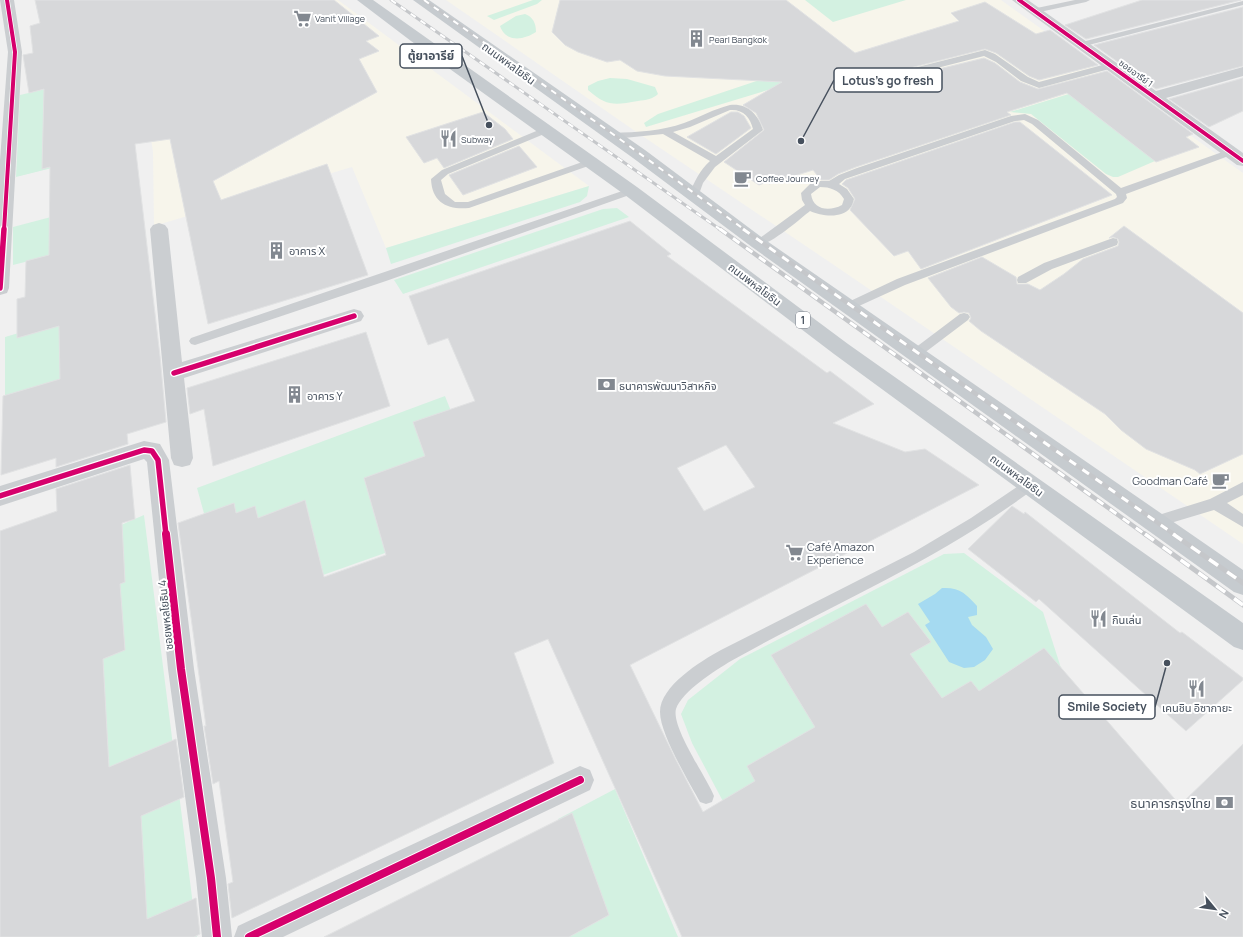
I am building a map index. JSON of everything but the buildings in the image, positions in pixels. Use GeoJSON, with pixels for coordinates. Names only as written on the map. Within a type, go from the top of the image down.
{"type":"FeatureCollection","features":[{"type":"Feature","properties":{"kind":"main road","name":"ถนนพหลโยธิน"},"geometry":{"type":"LineString","coordinates":[[364,0],[631,190],[763,268],[848,307],[1243,584]]}},
{"type":"Feature","properties":{"kind":"main road","name":"ถนนพหลโยธิน"},"geometry":{"type":"LineString","coordinates":[[420,0],[614,136],[758,243],[763,268],[841,349],[1243,638]]}},
{"type":"Feature","properties":{"kind":"street"},"geometry":{"type":"LineString","coordinates":[[0,288],[15,52],[7,0]]}},
{"type":"Feature","properties":{"kind":"street","name":"ซอยอารีย์ 1"},"geometry":{"type":"LineString","coordinates":[[1019,0],[1237,157]]}},
{"type":"Feature","properties":{"kind":"street"},"geometry":{"type":"LineString","coordinates":[[1153,97],[1243,71]]}},
{"type":"Feature","properties":{"kind":"street"},"geometry":{"type":"LineString","coordinates":[[0,496],[125,455],[144,450],[152,451],[181,448],[159,229]]}},
{"type":"Feature","properties":{"kind":"street"},"geometry":{"type":"LineString","coordinates":[[174,373],[354,316]]}},
{"type":"Feature","properties":{"kind":"street","name":"ซอยพหลโยธิน 4"},"geometry":{"type":"LineString","coordinates":[[152,451],[158,460],[181,669],[211,878],[217,937]]}},
{"type":"Feature","properties":{"kind":"street"},"geometry":{"type":"LineString","coordinates":[[249,937],[580,780]]}},
{"type":"Feature","properties":{"kind":"lane"},"geometry":{"type":"LineString","coordinates":[[1035,11],[1086,0]]}},
{"type":"Feature","properties":{"kind":"lane"},"geometry":{"type":"LineString","coordinates":[[1081,45],[1243,3]]}},
{"type":"Feature","properties":{"kind":"lane"},"geometry":{"type":"LineString","coordinates":[[836,87],[898,75],[985,53],[995,56],[1031,83],[1039,85],[1110,66]]}},
{"type":"Feature","properties":{"kind":"lane"},"geometry":{"type":"LineString","coordinates":[[614,136],[656,133],[697,121],[727,109],[737,107],[746,110],[756,122],[758,130],[716,160],[697,181],[694,195]]}},
{"type":"Feature","properties":{"kind":"lane"},"geometry":{"type":"LineString","coordinates":[[831,185],[842,177],[860,170],[1014,118],[1024,117],[1035,122],[1120,192],[1122,198],[1119,201],[901,282],[848,307]]}},
{"type":"Feature","properties":{"kind":"lane"},"geometry":{"type":"LineString","coordinates":[[697,121],[706,126]]}},
{"type":"Feature","properties":{"kind":"lane"},"geometry":{"type":"LineString","coordinates":[[546,130],[446,172],[436,179],[436,185],[445,201],[455,206],[469,205],[591,162]]}},
{"type":"Feature","properties":{"kind":"lane"},"geometry":{"type":"LineString","coordinates":[[665,131],[716,160]]}},
{"type":"Feature","properties":{"kind":"lane"},"geometry":{"type":"LineString","coordinates":[[730,139],[739,144]]}},
{"type":"Feature","properties":{"kind":"lane"},"geometry":{"type":"LineString","coordinates":[[1120,192],[1237,157]]}},
{"type":"Feature","properties":{"kind":"lane"},"geometry":{"type":"LineString","coordinates":[[819,184],[831,185],[838,187],[847,194],[849,199],[846,208],[838,212],[829,213],[816,210],[810,206],[806,197],[808,189],[819,184]]}},
{"type":"Feature","properties":{"kind":"lane"},"geometry":{"type":"LineString","coordinates":[[195,341],[382,278],[631,190]]}},
{"type":"Feature","properties":{"kind":"lane"},"geometry":{"type":"LineString","coordinates":[[758,243],[785,226],[810,206]]}},
{"type":"Feature","properties":{"kind":"lane"},"geometry":{"type":"LineString","coordinates":[[1022,280],[1048,266],[1113,242]]}},
{"type":"Feature","properties":{"kind":"lane"},"geometry":{"type":"LineString","coordinates":[[915,354],[964,317]]}},
{"type":"Feature","properties":{"kind":"lane"},"geometry":{"type":"LineString","coordinates":[[706,796],[671,727],[668,710],[676,696],[690,679],[702,670],[738,649],[910,562],[1001,507],[1030,484]]}},
{"type":"Feature","properties":{"kind":"lane"},"geometry":{"type":"LineString","coordinates":[[1154,522],[1215,503],[1243,488]]}},
{"type":"Feature","properties":{"kind":"lane"},"geometry":{"type":"LineString","coordinates":[[1215,503],[1243,521]]}},
{"type":"Feature","properties":{"kind":"shaded area"},"geometry":{"type":"Polygon","coordinates":[[[130,0],[338,0],[589,186],[386,248],[352,167],[154,226],[153,152],[130,0]]]}},
{"type":"Feature","properties":{"kind":"shaded area"},"geometry":{"type":"Polygon","coordinates":[[[446,0],[1001,0],[1243,173],[1243,544],[635,131],[446,0]]]}},
{"type":"Feature","properties":{"kind":"green space"},"geometry":{"type":"Polygon","coordinates":[[[533,0],[542,0],[537,4],[494,20],[487,16],[533,0]]]}},
{"type":"Feature","properties":{"kind":"green space"},"geometry":{"type":"Polygon","coordinates":[[[805,0],[906,0],[833,22],[805,0]]]}},
{"type":"Feature","properties":{"kind":"green space"},"geometry":{"type":"Polygon","coordinates":[[[525,14],[534,21],[536,32],[521,38],[506,35],[500,26],[516,16],[525,14]]]}},
{"type":"Feature","properties":{"kind":"green space"},"geometry":{"type":"Polygon","coordinates":[[[804,65],[781,86],[646,127],[644,123],[658,114],[804,65]]]}},
{"type":"Feature","properties":{"kind":"green space"},"geometry":{"type":"Polygon","coordinates":[[[610,78],[627,79],[655,87],[658,94],[647,100],[617,104],[606,102],[588,90],[588,86],[598,81],[610,78]]]}},
{"type":"Feature","properties":{"kind":"green space"},"geometry":{"type":"Polygon","coordinates":[[[88,79],[84,160],[16,177],[20,95],[88,79]]]}},
{"type":"Feature","properties":{"kind":"green space"},"geometry":{"type":"Polygon","coordinates":[[[1114,80],[1155,161],[1118,177],[1113,177],[1106,174],[1031,114],[1010,112],[1114,80]]]}},
{"type":"Feature","properties":{"kind":"green space"},"geometry":{"type":"Polygon","coordinates":[[[589,186],[587,196],[580,202],[391,264],[386,248],[589,186]]]}},
{"type":"Feature","properties":{"kind":"green space"},"geometry":{"type":"Polygon","coordinates":[[[617,208],[629,217],[403,294],[394,280],[603,209],[617,208]]]}},
{"type":"Feature","properties":{"kind":"green space"},"geometry":{"type":"Polygon","coordinates":[[[51,217],[53,255],[13,265],[13,227],[51,217]]]}},
{"type":"Feature","properties":{"kind":"green space"},"geometry":{"type":"Polygon","coordinates":[[[63,320],[67,384],[5,404],[5,337],[63,320]]]}},
{"type":"Feature","properties":{"kind":"green space"},"geometry":{"type":"Polygon","coordinates":[[[445,396],[492,515],[230,608],[197,488],[445,396]]]}},
{"type":"Feature","properties":{"kind":"green space"},"geometry":{"type":"Polygon","coordinates":[[[144,515],[197,937],[75,937],[105,532],[144,515]]]}},
{"type":"Feature","properties":{"kind":"green space"},"geometry":{"type":"Polygon","coordinates":[[[964,553],[1043,612],[1061,668],[726,807],[692,743],[681,714],[688,700],[740,659],[944,554],[964,553]]]}},
{"type":"Feature","properties":{"kind":"green space"},"geometry":{"type":"Polygon","coordinates":[[[615,789],[678,937],[542,937],[591,913],[558,819],[615,789]]]}},
{"type":"Feature","properties":{"kind":"water"},"geometry":{"type":"Polygon","coordinates":[[[942,588],[954,589],[962,592],[977,606],[977,615],[968,617],[972,625],[986,637],[993,649],[985,660],[974,667],[964,668],[949,662],[925,625],[930,622],[918,604],[942,588]]]}},
{"type":"Feature","properties":{"kind":"railway"},"geometry":{"type":"LineString","coordinates":[[391,0],[721,230]]}},
{"type":"Feature","properties":{"kind":"railway"},"geometry":{"type":"LineString","coordinates":[[424,0],[745,230]]}},
{"type":"Feature","properties":{"kind":"railway"},"geometry":{"type":"LineString","coordinates":[[720,229],[1146,535]]}},
{"type":"Feature","properties":{"kind":"railway"},"geometry":{"type":"LineString","coordinates":[[743,229],[1175,535]]}},
{"type":"Feature","properties":{"kind":"railway"},"geometry":{"type":"LineString","coordinates":[[1145,534],[1243,605]]}},
{"type":"Feature","properties":{"kind":"railway"},"geometry":{"type":"LineString","coordinates":[[1173,534],[1243,583]]}},
{"type":"Feature","properties":{"kind":"cycle path"},"geometry":{"type":"LineString","coordinates":[[0,288],[15,52],[7,0]]}},
{"type":"Feature","properties":{"kind":"cycle path"},"geometry":{"type":"LineString","coordinates":[[1019,0],[1243,161]]}},
{"type":"Feature","properties":{"kind":"cycle path"},"geometry":{"type":"LineString","coordinates":[[174,373],[354,316]]}},
{"type":"Feature","properties":{"kind":"cycle path"},"geometry":{"type":"LineString","coordinates":[[0,496],[144,450],[152,451],[158,460],[181,669],[211,878],[217,937]]}},
{"type":"Feature","properties":{"kind":"cycle path"},"geometry":{"type":"LineString","coordinates":[[249,937],[580,780]]}},
{"type":"Feature","properties":{"kind":"place","name":"Vanit Village"},"geometry":{"type":"Point","coordinates":[302,18]}},
{"type":"Feature","properties":{"kind":"place","name":"Pearl Bangkok"},"geometry":{"type":"Point","coordinates":[696,39]}},
{"type":"Feature","properties":{"kind":"place","name":"ตู้ยาอารีย์"},"geometry":{"type":"Point","coordinates":[489,125]}},
{"type":"Feature","properties":{"kind":"place","name":"Subway"},"geometry":{"type":"Point","coordinates":[448,139]}},
{"type":"Feature","properties":{"kind":"place","name":"Lotus's go fresh"},"geometry":{"type":"Point","coordinates":[801,141]}},
{"type":"Feature","properties":{"kind":"place","name":"Coffee Journey"},"geometry":{"type":"Point","coordinates":[743,178]}},
{"type":"Feature","properties":{"kind":"place","name":"อาคาร X"},"geometry":{"type":"Point","coordinates":[276,250]}},
{"type":"Feature","properties":{"kind":"place","name":"ธนาคารพัฒนาวิสาหกิจ"},"geometry":{"type":"Point","coordinates":[606,385]}},
{"type":"Feature","properties":{"kind":"place","name":"อาคาร Y"},"geometry":{"type":"Point","coordinates":[294,395]}},
{"type":"Feature","properties":{"kind":"place","name":"Goodman Café"},"geometry":{"type":"Point","coordinates":[1221,480]}},
{"type":"Feature","properties":{"kind":"place","name":"Café Amazon Experience"},"geometry":{"type":"Point","coordinates":[794,552]}},
{"type":"Feature","properties":{"kind":"place","name":"กินเล่น"},"geometry":{"type":"Point","coordinates":[1099,619]}},
{"type":"Feature","properties":{"kind":"place","name":"Smile Society"},"geometry":{"type":"Point","coordinates":[1167,663]}},
{"type":"Feature","properties":{"kind":"place","name":"เคนชิน อิซากายะ"},"geometry":{"type":"Point","coordinates":[1197,689]}},
{"type":"Feature","properties":{"kind":"place","name":"ธนาคารกรุงไทย"},"geometry":{"type":"Point","coordinates":[1224,803]}}]}
